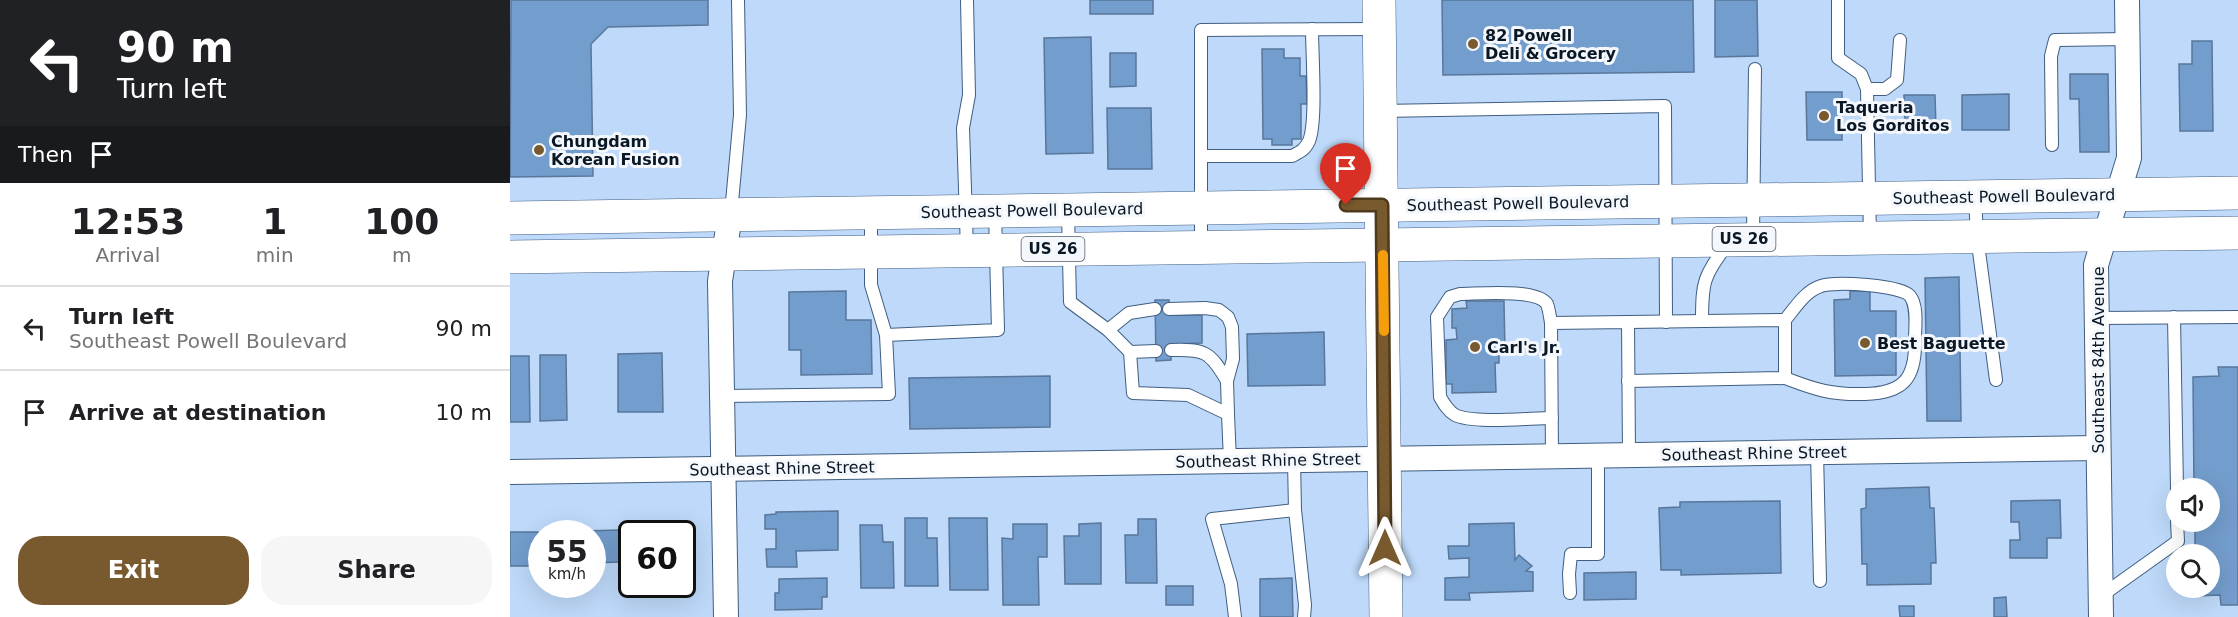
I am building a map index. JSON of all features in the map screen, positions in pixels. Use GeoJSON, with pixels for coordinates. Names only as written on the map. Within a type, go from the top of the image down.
{"type":"FeatureCollection","features":[{"type":"Feature","properties":{"kind":"main road"},"geometry":{"type":"LineString","coordinates":[[1379,14],[1386,617]]}},
{"type":"Feature","properties":{"kind":"main road","name":"Southeast Powell Boulevard"},"geometry":{"type":"LineString","coordinates":[[510,218],[2238,193]]}},
{"type":"Feature","properties":{"kind":"main road","name":"US 26"},"geometry":{"type":"LineString","coordinates":[[510,257],[2238,233]]}},
{"type":"Feature","properties":{"kind":"street","name":"Southeast 84th Avenue"},"geometry":{"type":"LineString","coordinates":[[2101,607],[2096,265],[2129,158],[2127,0]]}},
{"type":"Feature","properties":{"kind":"street"},"geometry":{"type":"LineString","coordinates":[[726,617],[720,281],[730,215]]}},
{"type":"Feature","properties":{"kind":"street","name":"Southeast Rhine Street"},"geometry":{"type":"LineString","coordinates":[[510,472],[2098,448]]}},
{"type":"Feature","properties":{"kind":"lane"},"geometry":{"type":"LineString","coordinates":[[730,215],[740,115],[738,0]]}},
{"type":"Feature","properties":{"kind":"lane"},"geometry":{"type":"LineString","coordinates":[[886,335],[998,330],[982,250],[980,211],[963,128],[969,94],[967,0]]}},
{"type":"Feature","properties":{"kind":"lane"},"geometry":{"type":"LineString","coordinates":[[1838,0],[1838,58],[1862,74],[1867,89],[1870,238]]}},
{"type":"Feature","properties":{"kind":"lane"},"geometry":{"type":"LineString","coordinates":[[1201,247],[1201,30],[1312,29],[1379,14]]}},
{"type":"Feature","properties":{"kind":"lane"},"geometry":{"type":"LineString","coordinates":[[1201,156],[1292,156],[1303,151],[1309,140],[1313,122],[1312,29]]}},
{"type":"Feature","properties":{"kind":"lane"},"geometry":{"type":"LineString","coordinates":[[2052,145],[2051,56],[2055,40],[2128,39]]}},
{"type":"Feature","properties":{"kind":"lane"},"geometry":{"type":"LineString","coordinates":[[1867,89],[1885,89],[1897,80],[1900,40]]}},
{"type":"Feature","properties":{"kind":"lane"},"geometry":{"type":"LineString","coordinates":[[1701,321],[1702,290],[1706,273],[1742,239],[1753,200],[1755,69]]}},
{"type":"Feature","properties":{"kind":"lane"},"geometry":{"type":"LineString","coordinates":[[1381,111],[1665,106],[1666,322]]}},
{"type":"Feature","properties":{"kind":"lane"},"geometry":{"type":"LineString","coordinates":[[1974,197],[1996,380]]}},
{"type":"Feature","properties":{"kind":"lane"},"geometry":{"type":"LineString","coordinates":[[1068,209],[1070,302],[1108,330],[1130,352],[1132,393],[1188,395],[1228,414]]}},
{"type":"Feature","properties":{"kind":"lane"},"geometry":{"type":"LineString","coordinates":[[980,211],[982,250]]}},
{"type":"Feature","properties":{"kind":"lane"},"geometry":{"type":"LineString","coordinates":[[723,396],[889,394],[886,335],[871,285],[871,212]]}},
{"type":"Feature","properties":{"kind":"lane"},"geometry":{"type":"LineString","coordinates":[[1628,381],[1785,378],[1821,392],[1884,394],[1899,387],[1908,379],[1913,365],[1916,347],[1914,303],[1908,293],[1878,285],[1822,285],[1804,297],[1785,320],[1785,378]]}},
{"type":"Feature","properties":{"kind":"lane"},"geometry":{"type":"LineString","coordinates":[[1552,418],[1477,419],[1456,415],[1446,407],[1440,397],[1437,316],[1450,297],[1460,294],[1520,294],[1538,296],[1546,303],[1551,323],[1552,418],[1552,456]]}},
{"type":"Feature","properties":{"kind":"lane"},"geometry":{"type":"LineString","coordinates":[[1169,309],[1205,308],[1219,310],[1228,317],[1232,327],[1233,359],[1227,381],[1230,461]]}},
{"type":"Feature","properties":{"kind":"lane"},"geometry":{"type":"LineString","coordinates":[[1108,330],[1129,313],[1155,309]]}},
{"type":"Feature","properties":{"kind":"lane"},"geometry":{"type":"LineString","coordinates":[[2097,318],[2238,316]]}},
{"type":"Feature","properties":{"kind":"lane"},"geometry":{"type":"LineString","coordinates":[[2174,317],[2177,478]]}},
{"type":"Feature","properties":{"kind":"lane"},"geometry":{"type":"LineString","coordinates":[[1551,323],[1785,320]]}},
{"type":"Feature","properties":{"kind":"lane"},"geometry":{"type":"LineString","coordinates":[[1628,322],[1629,455]]}},
{"type":"Feature","properties":{"kind":"lane"},"geometry":{"type":"LineString","coordinates":[[1171,350],[1198,350],[1216,361],[1227,381]]}},
{"type":"Feature","properties":{"kind":"lane"},"geometry":{"type":"LineString","coordinates":[[1130,352],[1156,351]]}},
{"type":"Feature","properties":{"kind":"lane"},"geometry":{"type":"LineString","coordinates":[[1817,452],[1820,581]]}},
{"type":"Feature","properties":{"kind":"lane"},"geometry":{"type":"LineString","coordinates":[[1570,593],[1569,574],[1572,554],[1598,554],[1598,455]]}},
{"type":"Feature","properties":{"kind":"lane"},"geometry":{"type":"LineString","coordinates":[[1294,460],[1295,510],[1305,605],[1304,617]]}},
{"type":"Feature","properties":{"kind":"lane"},"geometry":{"type":"LineString","coordinates":[[1235,617],[1231,584],[1212,519],[1295,510]]}},
{"type":"Feature","properties":{"kind":"lane"},"geometry":{"type":"LineString","coordinates":[[2101,607],[2178,541],[2178,532]]}},
{"type":"Feature","properties":{"kind":"building"},"geometry":{"type":"Polygon","coordinates":[[[511,0],[708,0],[708,25],[608,27],[591,44],[593,176],[510,177],[511,0]]]}},
{"type":"Feature","properties":{"kind":"building"},"geometry":{"type":"Polygon","coordinates":[[[1090,0],[1153,0],[1153,14],[1090,14],[1090,0]]]}},
{"type":"Feature","properties":{"kind":"building"},"geometry":{"type":"Polygon","coordinates":[[[1442,0],[1693,0],[1694,72],[1443,75],[1442,0]]]}},
{"type":"Feature","properties":{"kind":"building"},"geometry":{"type":"Polygon","coordinates":[[[1715,0],[1757,0],[1758,56],[1715,57],[1715,0]]]}},
{"type":"Feature","properties":{"kind":"building"},"geometry":{"type":"Polygon","coordinates":[[[1091,37],[1093,153],[1046,154],[1044,38],[1091,37]]]}},
{"type":"Feature","properties":{"kind":"building"},"geometry":{"type":"Polygon","coordinates":[[[2192,41],[2212,41],[2213,131],[2180,131],[2179,64],[2192,64],[2192,41]]]}},
{"type":"Feature","properties":{"kind":"building"},"geometry":{"type":"Polygon","coordinates":[[[1262,49],[1284,49],[1284,58],[1300,58],[1300,76],[1306,76],[1307,104],[1301,104],[1301,139],[1292,139],[1292,145],[1272,145],[1272,139],[1263,139],[1262,49]]]}},
{"type":"Feature","properties":{"kind":"building"},"geometry":{"type":"Polygon","coordinates":[[[1110,53],[1136,53],[1136,86],[1110,87],[1110,53]]]}},
{"type":"Feature","properties":{"kind":"building"},"geometry":{"type":"Polygon","coordinates":[[[2070,74],[2108,74],[2109,152],[2080,152],[2079,99],[2070,99],[2070,74]]]}},
{"type":"Feature","properties":{"kind":"building","name":"Taqueria Los Gorditos"},"geometry":{"type":"Polygon","coordinates":[[[1806,92],[1842,92],[1842,140],[1807,140],[1806,92]]]}},
{"type":"Feature","properties":{"kind":"building"},"geometry":{"type":"Polygon","coordinates":[[[2009,94],[2009,130],[1962,130],[1962,95],[2009,94]]]}},
{"type":"Feature","properties":{"kind":"building"},"geometry":{"type":"Polygon","coordinates":[[[1904,95],[1935,95],[1936,129],[1905,129],[1904,95]]]}},
{"type":"Feature","properties":{"kind":"building"},"geometry":{"type":"Polygon","coordinates":[[[1107,108],[1151,108],[1152,169],[1108,169],[1107,108]]]}},
{"type":"Feature","properties":{"kind":"building"},"geometry":{"type":"Polygon","coordinates":[[[1959,277],[1961,421],[1927,421],[1925,278],[1959,277]]]}},
{"type":"Feature","properties":{"kind":"building"},"geometry":{"type":"Polygon","coordinates":[[[846,291],[846,320],[871,320],[872,374],[801,375],[801,350],[789,350],[789,292],[846,291]]]}},
{"type":"Feature","properties":{"kind":"building","name":"Best Baguette"},"geometry":{"type":"Polygon","coordinates":[[[1850,291],[1870,291],[1870,311],[1896,311],[1896,375],[1835,376],[1834,300],[1850,299],[1850,291]]]}},
{"type":"Feature","properties":{"kind":"building"},"geometry":{"type":"Polygon","coordinates":[[[1155,300],[1169,300],[1170,315],[1202,315],[1202,343],[1171,344],[1171,360],[1156,361],[1155,300]]]}},
{"type":"Feature","properties":{"kind":"building","name":"Carl's Jr."},"geometry":{"type":"Polygon","coordinates":[[[1466,301],[1504,301],[1505,354],[1499,354],[1499,363],[1495,363],[1496,392],[1452,393],[1452,384],[1446,384],[1446,340],[1457,339],[1456,328],[1452,328],[1452,309],[1467,308],[1466,301]]]}},
{"type":"Feature","properties":{"kind":"building"},"geometry":{"type":"Polygon","coordinates":[[[1324,332],[1325,385],[1248,386],[1247,334],[1324,332]]]}},
{"type":"Feature","properties":{"kind":"building"},"geometry":{"type":"Polygon","coordinates":[[[662,353],[663,412],[618,412],[618,354],[662,353]]]}},
{"type":"Feature","properties":{"kind":"building"},"geometry":{"type":"Polygon","coordinates":[[[540,355],[566,355],[567,420],[540,421],[540,355]]]}},
{"type":"Feature","properties":{"kind":"building"},"geometry":{"type":"Polygon","coordinates":[[[510,356],[529,356],[530,422],[510,422],[510,356]]]}},
{"type":"Feature","properties":{"kind":"building"},"geometry":{"type":"Polygon","coordinates":[[[2218,367],[2238,367],[2238,605],[2221,605],[2220,544],[2195,544],[2195,532],[2220,532],[2220,478],[2194,478],[2193,377],[2219,376],[2218,367]]]}},
{"type":"Feature","properties":{"kind":"building"},"geometry":{"type":"Polygon","coordinates":[[[1050,376],[1050,427],[910,429],[909,378],[1050,376]]]}},
{"type":"Feature","properties":{"kind":"building"},"geometry":{"type":"Polygon","coordinates":[[[1929,487],[1930,508],[1934,508],[1936,563],[1931,563],[1931,584],[1867,585],[1867,564],[1862,564],[1861,509],[1866,508],[1866,489],[1929,487]]]}},
{"type":"Feature","properties":{"kind":"building"},"geometry":{"type":"Polygon","coordinates":[[[2060,500],[2061,538],[2047,538],[2047,558],[2010,558],[2010,540],[2020,540],[2019,522],[2011,522],[2011,501],[2060,500]]]}},
{"type":"Feature","properties":{"kind":"building"},"geometry":{"type":"Polygon","coordinates":[[[1780,501],[1781,573],[1681,575],[1681,570],[1661,570],[1659,508],[1680,507],[1680,502],[1780,501]]]}},
{"type":"Feature","properties":{"kind":"building"},"geometry":{"type":"Polygon","coordinates":[[[838,511],[838,550],[796,551],[797,567],[767,567],[766,549],[776,549],[776,529],[765,529],[765,515],[776,514],[776,512],[838,511]]]}},
{"type":"Feature","properties":{"kind":"building"},"geometry":{"type":"Polygon","coordinates":[[[905,518],[927,518],[927,538],[937,538],[938,586],[905,586],[905,518]]]}},
{"type":"Feature","properties":{"kind":"building"},"geometry":{"type":"Polygon","coordinates":[[[949,518],[987,518],[988,590],[950,590],[949,518]]]}},
{"type":"Feature","properties":{"kind":"building"},"geometry":{"type":"Polygon","coordinates":[[[1138,519],[1156,519],[1157,583],[1126,583],[1125,535],[1138,535],[1138,519]]]}},
{"type":"Feature","properties":{"kind":"building"},"geometry":{"type":"Polygon","coordinates":[[[1101,523],[1101,584],[1065,584],[1064,536],[1079,536],[1079,524],[1101,523]]]}},
{"type":"Feature","properties":{"kind":"building"},"geometry":{"type":"Polygon","coordinates":[[[1514,523],[1515,560],[1519,555],[1532,566],[1526,571],[1533,572],[1533,591],[1469,593],[1470,600],[1445,600],[1445,578],[1469,577],[1469,558],[1449,559],[1448,546],[1469,546],[1469,524],[1514,523]]]}},
{"type":"Feature","properties":{"kind":"building"},"geometry":{"type":"Polygon","coordinates":[[[1013,524],[1047,524],[1047,557],[1038,557],[1039,605],[1003,605],[1002,538],[1013,539],[1013,524]]]}},
{"type":"Feature","properties":{"kind":"building"},"geometry":{"type":"Polygon","coordinates":[[[860,525],[882,525],[883,542],[893,542],[894,588],[861,588],[860,525]]]}},
{"type":"Feature","properties":{"kind":"building"},"geometry":{"type":"Polygon","coordinates":[[[606,530],[618,530],[618,562],[606,562],[606,530]]]}},
{"type":"Feature","properties":{"kind":"building"},"geometry":{"type":"Polygon","coordinates":[[[510,532],[528,532],[528,566],[510,566],[510,532]]]}},
{"type":"Feature","properties":{"kind":"building"},"geometry":{"type":"Polygon","coordinates":[[[1636,572],[1636,599],[1584,600],[1584,573],[1636,572]]]}},
{"type":"Feature","properties":{"kind":"building"},"geometry":{"type":"Polygon","coordinates":[[[827,578],[827,597],[822,597],[822,609],[775,610],[775,593],[779,593],[779,579],[827,578]]]}},
{"type":"Feature","properties":{"kind":"building"},"geometry":{"type":"Polygon","coordinates":[[[1292,578],[1293,617],[1260,617],[1260,579],[1292,578]]]}},
{"type":"Feature","properties":{"kind":"building"},"geometry":{"type":"Polygon","coordinates":[[[1166,586],[1193,586],[1193,605],[1166,605],[1166,586]]]}},
{"type":"Feature","properties":{"kind":"building"},"geometry":{"type":"Polygon","coordinates":[[[2006,597],[2007,617],[1994,617],[1994,598],[2006,597]]]}},
{"type":"Feature","properties":{"kind":"building"},"geometry":{"type":"Polygon","coordinates":[[[1899,606],[1914,606],[1914,617],[1900,617],[1899,606]]]}},
{"type":"Feature","properties":{"kind":"slow traffic"},"geometry":{"type":"LineString","coordinates":[[1383,255],[1384,331]]}},
{"type":"Feature","properties":{"kind":"place","name":"82 Powell Deli & Grocery"},"geometry":{"type":"Point","coordinates":[1473,44]}},
{"type":"Feature","properties":{"kind":"place","name":"Taqueria Los Gorditos"},"geometry":{"type":"Point","coordinates":[1824,116]}},
{"type":"Feature","properties":{"kind":"place","name":"Chungdam Korean Fusion"},"geometry":{"type":"Point","coordinates":[539,150]}},
{"type":"Feature","properties":{"kind":"place","name":"Best Baguette"},"geometry":{"type":"Point","coordinates":[1865,343]}},
{"type":"Feature","properties":{"kind":"place","name":"Carl's Jr."},"geometry":{"type":"Point","coordinates":[1475,347]}},
{"type":"Feature","properties":{"kind":"route"},"geometry":{"type":"LineString","coordinates":[[1346,205],[1382,205],[1385,548]]}}]}
